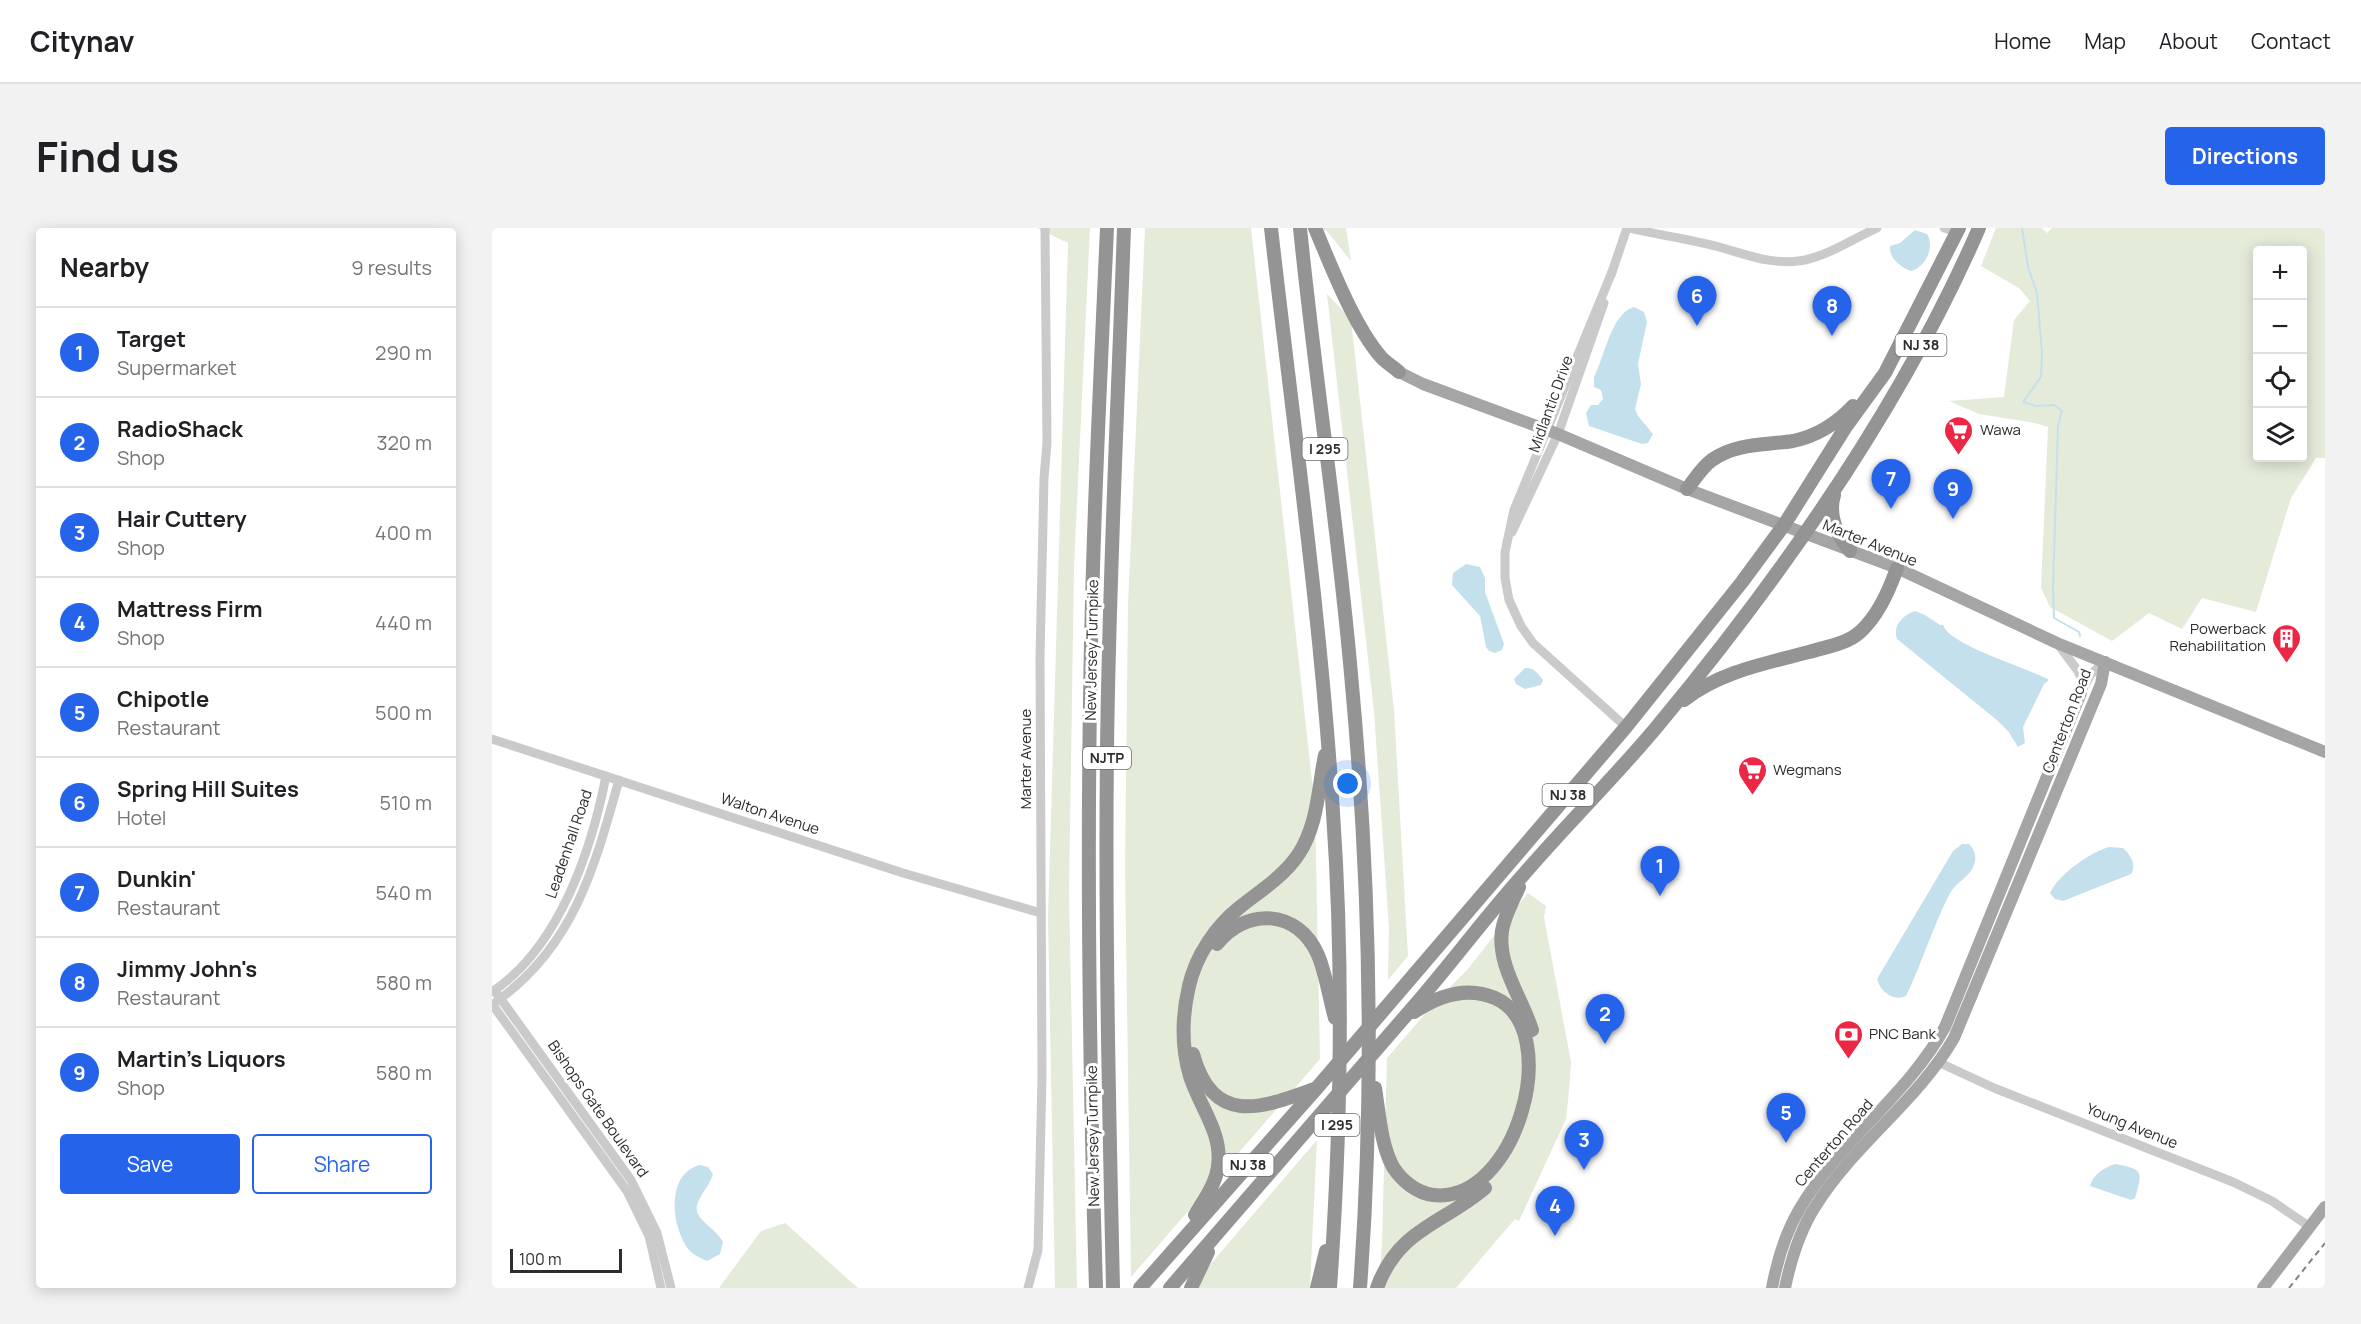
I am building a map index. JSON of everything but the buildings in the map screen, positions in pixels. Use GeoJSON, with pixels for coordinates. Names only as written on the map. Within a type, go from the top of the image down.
{"type":"FeatureCollection","features":[{"type":"Feature","properties":{"kind":"highway","name":"New Jersey Turnpike"},"geometry":{"type":"LineString","coordinates":[[1096,1288],[1089,927],[1090,715],[1094,539],[1107,228]]}},
{"type":"Feature","properties":{"kind":"highway","name":"New Jersey Turnpike"},"geometry":{"type":"LineString","coordinates":[[1113,1288],[1107,1008],[1107,749],[1110,552],[1124,228]]}},
{"type":"Feature","properties":{"kind":"highway","name":"I 295"},"geometry":{"type":"LineString","coordinates":[[1271,228],[1328,738],[1337,882],[1340,1038],[1330,1288]]}},
{"type":"Feature","properties":{"kind":"highway","name":"I 295"},"geometry":{"type":"LineString","coordinates":[[1300,228],[1356,728],[1363,834],[1369,1060],[1366,1180],[1359,1288]]}},
{"type":"Feature","properties":{"kind":"highway"},"geometry":{"type":"LineString","coordinates":[[1315,228],[1337,279],[1361,325],[1382,357],[1399,372]]}},
{"type":"Feature","properties":{"kind":"highway","name":"NJ 38"},"geometry":{"type":"LineString","coordinates":[[1170,1288],[1325,1110],[1524,874],[1669,712],[1756,600],[1837,485],[1924,339],[1979,228]]}},
{"type":"Feature","properties":{"kind":"highway","name":"NJ 38"},"geometry":{"type":"LineString","coordinates":[[1140,1288],[1180,1240],[1316,1089],[1626,727],[1742,582],[1784,525],[1845,428],[1885,373],[1954,229]]}},
{"type":"Feature","properties":{"kind":"highway"},"geometry":{"type":"LineString","coordinates":[[1688,489],[1705,466],[1722,454],[1747,447],[1794,441],[1825,430],[1850,410],[1885,373]]}},
{"type":"Feature","properties":{"kind":"highway"},"geometry":{"type":"LineString","coordinates":[[1837,485],[1831,509],[1838,533],[1850,551]]}},
{"type":"Feature","properties":{"kind":"highway"},"geometry":{"type":"LineString","coordinates":[[1669,712],[1695,691],[1722,678],[1856,636],[1873,618],[1890,587],[1897,568]]}},
{"type":"Feature","properties":{"kind":"highway"},"geometry":{"type":"LineString","coordinates":[[1180,1240],[1215,1181],[1219,1165],[1219,1148],[1214,1130],[1190,1077],[1185,1058],[1183,1019],[1190,982],[1200,957],[1213,935],[1238,909],[1284,872],[1306,841],[1317,803],[1328,738]]}},
{"type":"Feature","properties":{"kind":"highway"},"geometry":{"type":"LineString","coordinates":[[1377,1288],[1396,1252],[1408,1239],[1467,1202],[1491,1183],[1508,1160],[1525,1123],[1535,1078],[1535,1047],[1528,1017],[1504,960],[1502,939],[1502,929],[1524,874]]}},
{"type":"Feature","properties":{"kind":"highway"},"geometry":{"type":"LineString","coordinates":[[1316,1089],[1279,1102],[1251,1107],[1237,1106],[1224,1101],[1203,1081],[1193,1053],[1192,1018],[1199,981],[1213,948],[1235,926],[1248,920],[1277,919],[1301,931],[1311,942],[1318,955],[1340,1038]]}},
{"type":"Feature","properties":{"kind":"highway"},"geometry":{"type":"LineString","coordinates":[[1369,1060],[1387,1153],[1402,1179],[1415,1189],[1444,1196],[1459,1194],[1486,1177],[1508,1147],[1524,1099],[1529,1071],[1529,1054],[1521,1022],[1499,1000],[1485,994],[1463,993],[1440,998],[1425,1005],[1392,1031]]}},
{"type":"Feature","properties":{"kind":"highway"},"geometry":{"type":"LineString","coordinates":[[1317,1288],[1334,1211]]}},
{"type":"Feature","properties":{"kind":"highway"},"geometry":{"type":"LineString","coordinates":[[1191,1288],[1221,1228]]}},
{"type":"Feature","properties":{"kind":"main road","name":"Marter Avenue"},"geometry":{"type":"LineString","coordinates":[[1399,372],[1688,489],[1897,568],[2057,643],[2325,752]]}},
{"type":"Feature","properties":{"kind":"main road","name":"Centerton Road"},"geometry":{"type":"LineString","coordinates":[[1785,1288],[1800,1236],[1819,1201],[1938,1062],[1960,1025],[2101,684],[2105,662]]}},
{"type":"Feature","properties":{"kind":"main road","name":"Centerton Road"},"geometry":{"type":"LineString","coordinates":[[1772,1288],[1785,1240],[1807,1198],[1840,1156],[1917,1070],[1946,1027],[2081,693]]}},
{"type":"Feature","properties":{"kind":"main road"},"geometry":{"type":"LineString","coordinates":[[2264,1288],[2325,1207]]}},
{"type":"Feature","properties":{"kind":"street","name":"Marter Avenue"},"geometry":{"type":"LineString","coordinates":[[1028,1288],[1038,1250],[1042,1077],[1041,645],[1044,478],[1047,443],[1045,228]]}},
{"type":"Feature","properties":{"kind":"street"},"geometry":{"type":"LineString","coordinates":[[1628,228],[1718,247],[1755,258],[1785,262],[1806,259],[1828,252],[1877,228]]}},
{"type":"Feature","properties":{"kind":"street","name":"Midlantic Drive"},"geometry":{"type":"LineString","coordinates":[[1626,727],[1533,643],[1521,626],[1509,600],[1505,578],[1507,542],[1530,499],[1552,432],[1599,319],[1612,272],[1628,228]]}},
{"type":"Feature","properties":{"kind":"street"},"geometry":{"type":"LineString","coordinates":[[2057,643],[2078,671],[2081,678],[2081,693]]}},
{"type":"Feature","properties":{"kind":"street","name":"Centerton Road"},"geometry":{"type":"LineString","coordinates":[[2081,693],[2091,674],[2105,662]]}},
{"type":"Feature","properties":{"kind":"street","name":"Walton Avenue"},"geometry":{"type":"LineString","coordinates":[[492,740],[884,867],[1041,913]]}},
{"type":"Feature","properties":{"kind":"street","name":"Leadenhall Road"},"geometry":{"type":"LineString","coordinates":[[494,998],[557,919],[573,888],[606,776]]}},
{"type":"Feature","properties":{"kind":"street","name":"Leadenhall Road"},"geometry":{"type":"LineString","coordinates":[[494,998],[534,968],[567,925],[589,880],[620,780]]}},
{"type":"Feature","properties":{"kind":"street","name":"Leadenhall Road"},"geometry":{"type":"LineString","coordinates":[[557,919],[567,925]]}},
{"type":"Feature","properties":{"kind":"street","name":"Bishops Gate Boulevard"},"geometry":{"type":"LineString","coordinates":[[494,998],[627,1191],[649,1236],[661,1288]]}},
{"type":"Feature","properties":{"kind":"street","name":"Bishops Gate Boulevard"},"geometry":{"type":"LineString","coordinates":[[494,998],[614,1155],[639,1193],[662,1247],[671,1288]]}},
{"type":"Feature","properties":{"kind":"street","name":"Young Avenue"},"geometry":{"type":"LineString","coordinates":[[1938,1062],[1994,1088],[2240,1185],[2272,1202],[2310,1227]]}},
{"type":"Feature","properties":{"kind":"green space"},"geometry":{"type":"Polygon","coordinates":[[[1037,228],[1090,228],[1074,567],[1069,892],[1077,1288],[1055,1288],[1048,917],[1068,243],[1037,228]]]}},
{"type":"Feature","properties":{"kind":"green space"},"geometry":{"type":"Polygon","coordinates":[[[1145,228],[1251,228],[1315,808],[1320,1059],[1131,1277],[1125,867],[1128,604],[1145,228]]]}},
{"type":"Feature","properties":{"kind":"green space"},"geometry":{"type":"Polygon","coordinates":[[[1319,228],[1346,228],[1351,261],[1326,230],[1320,234],[1319,228]]]}},
{"type":"Feature","properties":{"kind":"green space"},"geometry":{"type":"Polygon","coordinates":[[[1996,228],[2042,228],[2047,233],[2052,228],[2325,228],[2325,458],[2316,458],[2291,498],[2256,612],[2202,598],[2182,629],[2149,613],[2112,641],[2050,607],[2041,588],[2048,427],[1979,414],[1949,401],[2004,397],[2014,320],[2030,301],[2019,288],[1981,266],[1996,228]]]}},
{"type":"Feature","properties":{"kind":"green space"},"geometry":{"type":"Polygon","coordinates":[[[1327,294],[1351,319],[1394,710],[1408,956],[1388,980],[1389,927],[1374,712],[1327,294]]]}},
{"type":"Feature","properties":{"kind":"green space"},"geometry":{"type":"Polygon","coordinates":[[[1528,893],[1546,906],[1544,917],[1571,1062],[1566,1119],[1519,1221],[1515,1219],[1456,1288],[1379,1288],[1387,1058],[1436,1001],[1467,970],[1528,893]]]}},
{"type":"Feature","properties":{"kind":"green space"},"geometry":{"type":"Polygon","coordinates":[[[1317,1140],[1310,1288],[1190,1288],[1317,1140]]]}},
{"type":"Feature","properties":{"kind":"green space"},"geometry":{"type":"Polygon","coordinates":[[[785,1223],[858,1288],[719,1288],[761,1231],[785,1223]]]}},
{"type":"Feature","properties":{"kind":"water"},"geometry":{"type":"Polygon","coordinates":[[[1915,230],[1927,234],[1930,245],[1925,261],[1911,271],[1896,262],[1891,254],[1890,246],[1900,243],[1915,230]]]}},
{"type":"Feature","properties":{"kind":"water"},"geometry":{"type":"Polygon","coordinates":[[[1634,307],[1644,312],[1647,322],[1638,364],[1641,384],[1635,409],[1653,434],[1648,443],[1642,444],[1589,426],[1586,413],[1591,405],[1598,405],[1603,399],[1601,390],[1594,387],[1594,377],[1609,337],[1620,317],[1634,307]]]}},
{"type":"Feature","properties":{"kind":"water"},"geometry":{"type":"Polygon","coordinates":[[[1466,564],[1480,567],[1485,578],[1485,592],[1504,644],[1502,650],[1495,653],[1486,647],[1480,616],[1452,585],[1453,573],[1466,564]]]}},
{"type":"Feature","properties":{"kind":"water"},"geometry":{"type":"Polygon","coordinates":[[[1915,611],[1943,625],[1960,641],[2049,680],[2044,684],[2023,727],[2025,743],[2018,747],[2008,731],[1998,721],[1897,639],[1897,625],[1906,615],[1915,611]]]}},
{"type":"Feature","properties":{"kind":"water"},"geometry":{"type":"Polygon","coordinates":[[[1525,668],[1530,668],[1537,673],[1543,680],[1541,685],[1525,689],[1516,684],[1514,679],[1525,668]]]}},
{"type":"Feature","properties":{"kind":"water"},"geometry":{"type":"Polygon","coordinates":[[[1962,844],[1969,844],[1973,849],[1974,865],[1950,893],[1906,996],[1896,998],[1884,991],[1877,979],[1953,851],[1962,844]]]}},
{"type":"Feature","properties":{"kind":"water"},"geometry":{"type":"Polygon","coordinates":[[[2109,847],[2123,848],[2128,853],[2133,863],[2131,874],[2063,901],[2055,899],[2050,893],[2067,872],[2084,859],[2109,847]]]}},
{"type":"Feature","properties":{"kind":"water"},"geometry":{"type":"Polygon","coordinates":[[[2115,1164],[2131,1168],[2138,1173],[2140,1177],[2135,1198],[2131,1200],[2090,1186],[2099,1172],[2115,1164]]]}},
{"type":"Feature","properties":{"kind":"water"},"geometry":{"type":"Polygon","coordinates":[[[700,1165],[708,1167],[713,1174],[697,1205],[698,1215],[723,1242],[720,1254],[707,1261],[692,1253],[684,1242],[679,1230],[675,1204],[676,1191],[681,1179],[688,1170],[700,1165]]]}},
{"type":"Feature","properties":{"kind":"waterway"},"geometry":{"type":"LineString","coordinates":[[2022,228],[2028,267],[2037,293],[2042,353],[2041,377],[2023,402],[2036,406],[2054,405],[2062,411],[2058,426],[2054,618],[2079,632],[2080,636]]}},
{"type":"Feature","properties":{"kind":"railway"},"geometry":{"type":"LineString","coordinates":[[2289,1288],[2325,1243]]}},
{"type":"Feature","properties":{"kind":"place","name":"Spring Hill Suites"},"geometry":{"type":"Point","coordinates":[1697,326]}},
{"type":"Feature","properties":{"kind":"place","name":"Jimmy John's"},"geometry":{"type":"Point","coordinates":[1832,336]}},
{"type":"Feature","properties":{"kind":"place","name":"Wawa"},"geometry":{"type":"Point","coordinates":[1959,456]}},
{"type":"Feature","properties":{"kind":"place","name":"Dunkin'"},"geometry":{"type":"Point","coordinates":[1891,509]}},
{"type":"Feature","properties":{"kind":"place","name":"Martin's Liquors"},"geometry":{"type":"Point","coordinates":[1953,519]}},
{"type":"Feature","properties":{"kind":"place","name":"Powerback Rehabilitation"},"geometry":{"type":"Point","coordinates":[2287,664]}},
{"type":"Feature","properties":{"kind":"place","name":"Wegmans"},"geometry":{"type":"Point","coordinates":[1752,796]}},
{"type":"Feature","properties":{"kind":"place","name":"Target"},"geometry":{"type":"Point","coordinates":[1660,896]}},
{"type":"Feature","properties":{"kind":"place","name":"RadioShack"},"geometry":{"type":"Point","coordinates":[1605,1044]}},
{"type":"Feature","properties":{"kind":"place","name":"PNC Bank"},"geometry":{"type":"Point","coordinates":[1848,1060]}},
{"type":"Feature","properties":{"kind":"place","name":"Chipotle"},"geometry":{"type":"Point","coordinates":[1786,1143]}},
{"type":"Feature","properties":{"kind":"place","name":"Hair Cuttery"},"geometry":{"type":"Point","coordinates":[1584,1170]}},
{"type":"Feature","properties":{"kind":"place","name":"Mattress Firm"},"geometry":{"type":"Point","coordinates":[1555,1236]}}]}
